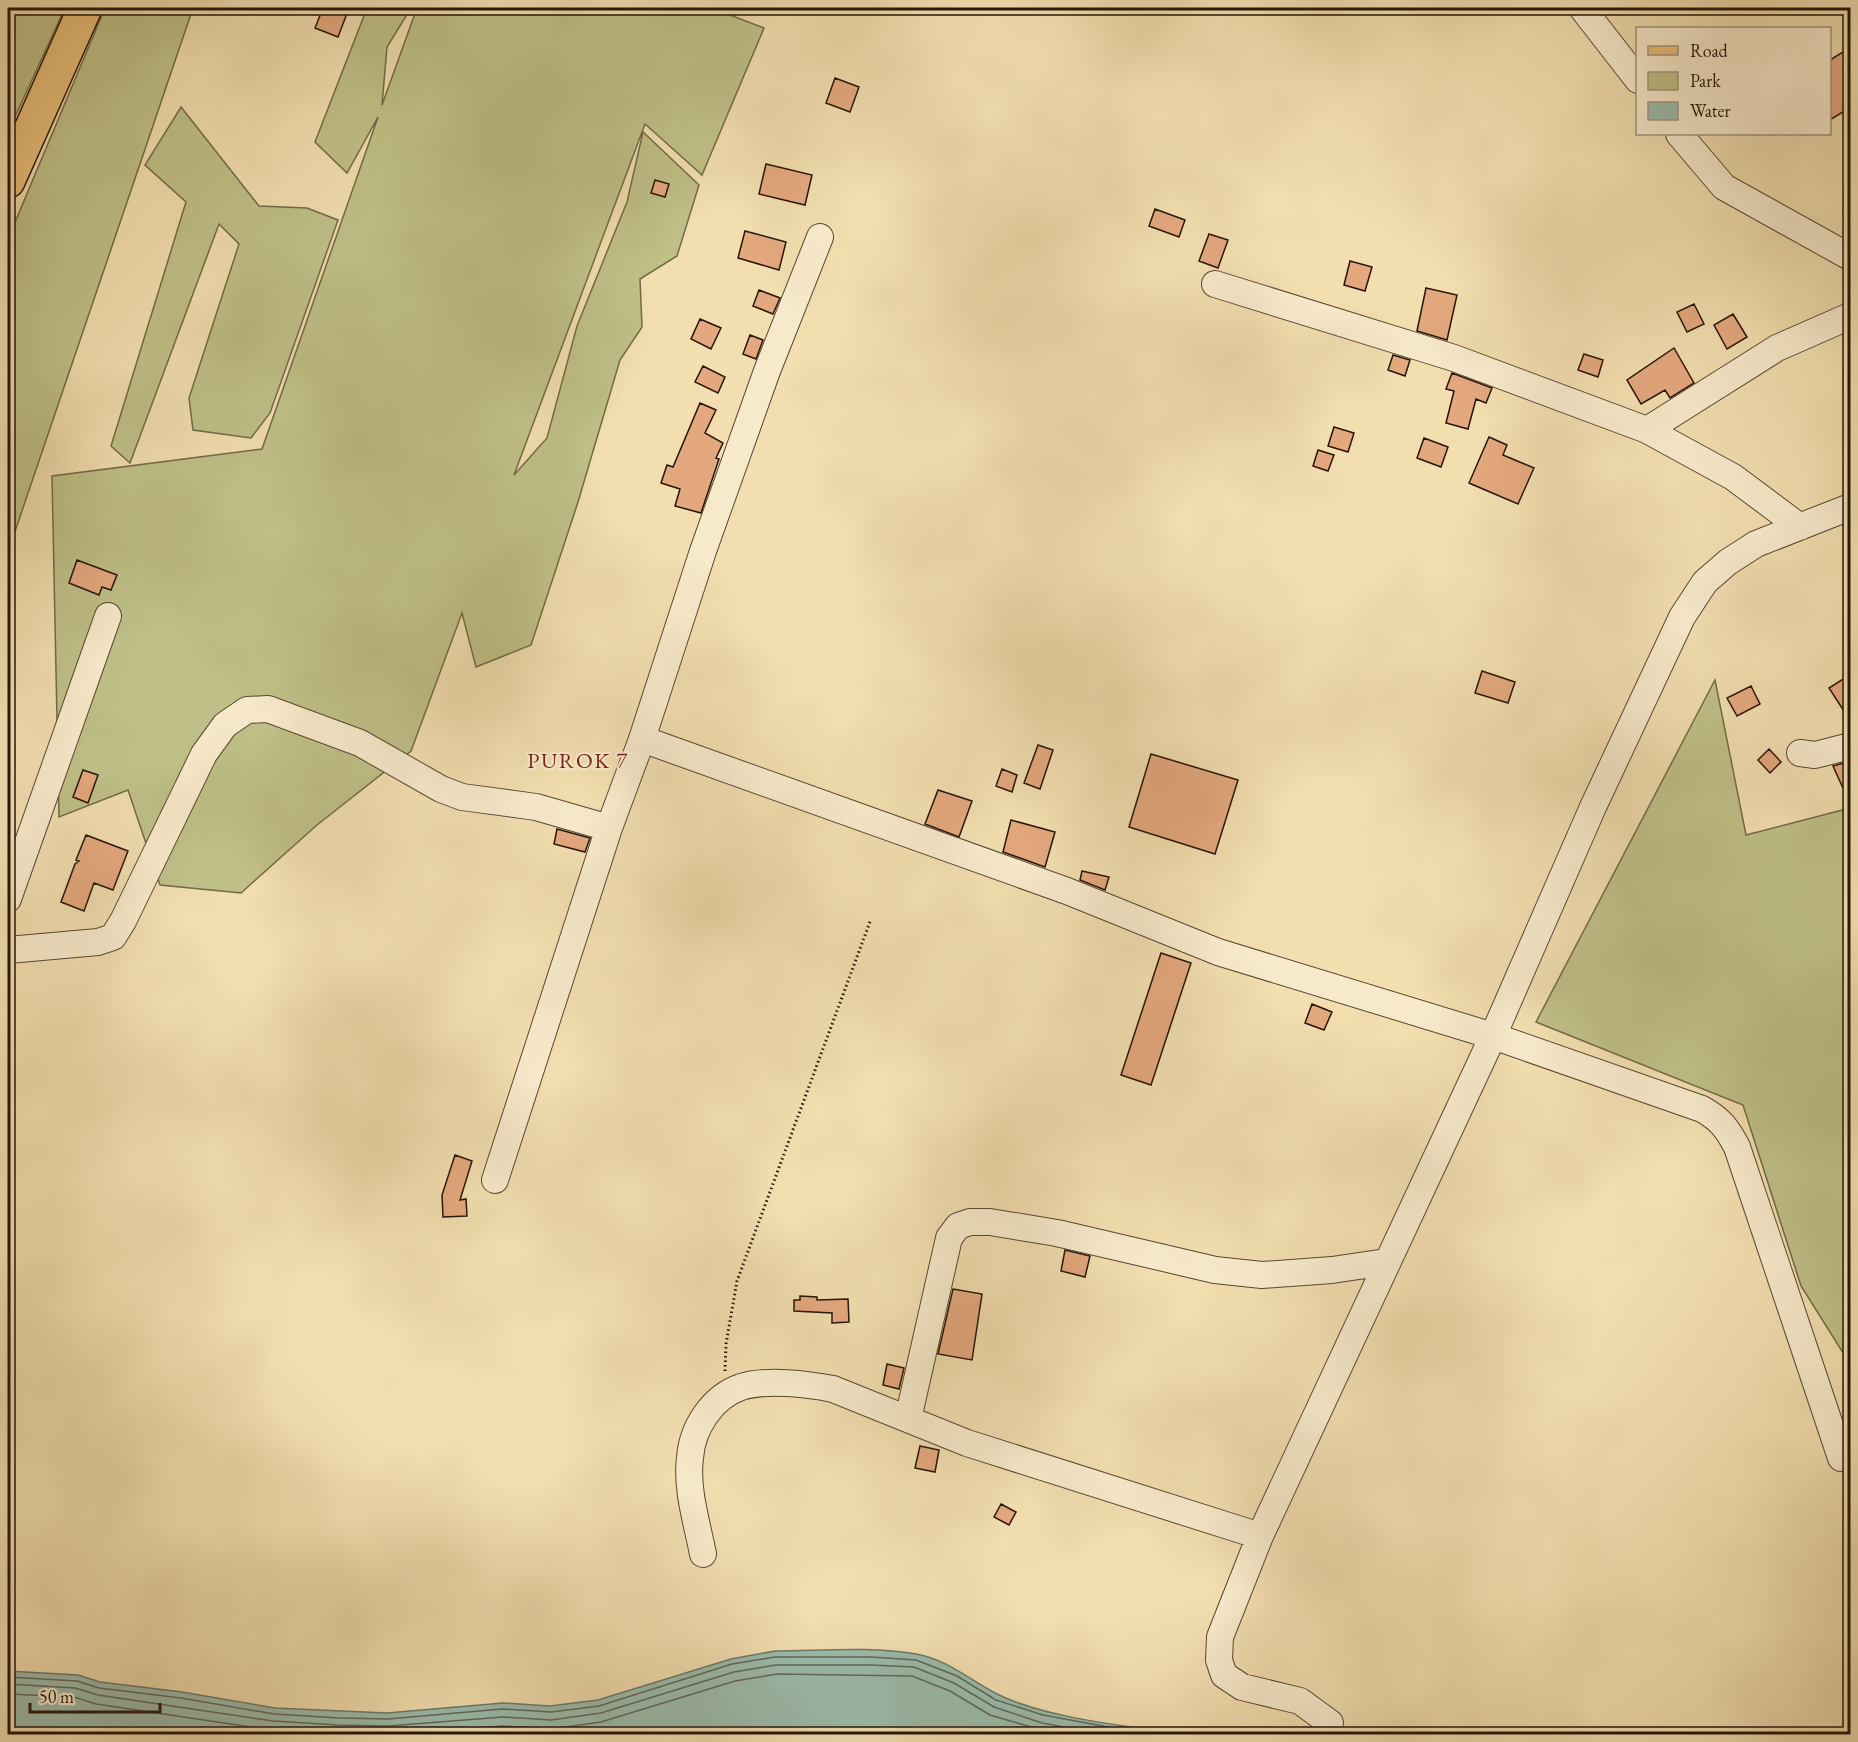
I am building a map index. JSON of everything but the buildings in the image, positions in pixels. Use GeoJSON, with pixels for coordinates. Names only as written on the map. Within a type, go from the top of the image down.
{"type":"FeatureCollection","features":[{"type":"Feature","properties":{"kind":"main road"},"geometry":{"type":"LineString","coordinates":[[8,182],[85,8]]}},
{"type":"Feature","properties":{"kind":"street"},"geometry":{"type":"LineString","coordinates":[[1582,8],[1636,77]]}},
{"type":"Feature","properties":{"kind":"street"},"geometry":{"type":"LineString","coordinates":[[1679,135],[1724,188],[1851,257]]}},
{"type":"Feature","properties":{"kind":"street"},"geometry":{"type":"LineString","coordinates":[[495,1179],[609,828],[642,740],[766,371],[820,237]]}},
{"type":"Feature","properties":{"kind":"street"},"geometry":{"type":"LineString","coordinates":[[1215,284],[1454,358],[1647,430],[1733,477],[1800,527]]}},
{"type":"Feature","properties":{"kind":"street"},"geometry":{"type":"LineString","coordinates":[[1647,430],[1777,348],[1851,316]]}},
{"type":"Feature","properties":{"kind":"street"},"geometry":{"type":"LineString","coordinates":[[1330,1723],[1300,1701],[1242,1687],[1224,1675],[1219,1660],[1220,1637],[1260,1536],[1493,1036],[1593,807],[1682,617],[1705,582],[1728,562],[1756,543],[1851,507]]}},
{"type":"Feature","properties":{"kind":"street"},"geometry":{"type":"LineString","coordinates":[[8,899],[108,616]]}},
{"type":"Feature","properties":{"kind":"street"},"geometry":{"type":"LineString","coordinates":[[8,950],[98,942],[113,937],[123,921],[204,753],[225,724],[247,710],[268,709],[360,743],[441,789],[462,797],[536,807],[609,828]]}},
{"type":"Feature","properties":{"kind":"street"},"geometry":{"type":"LineString","coordinates":[[642,740],[1067,891],[1166,933],[1218,952],[1493,1036],[1702,1109],[1718,1118],[1727,1128],[1737,1146],[1841,1458]]}},
{"type":"Feature","properties":{"kind":"street"},"geometry":{"type":"LineString","coordinates":[[1800,753],[1815,755],[1851,746]]}},
{"type":"Feature","properties":{"kind":"street"},"geometry":{"type":"LineString","coordinates":[[908,1419],[949,1238],[958,1226],[970,1222],[1017,1225],[1215,1270],[1250,1274],[1291,1274],[1386,1262]]}},
{"type":"Feature","properties":{"kind":"street"},"geometry":{"type":"LineString","coordinates":[[703,1554],[690,1487],[690,1457],[698,1423],[724,1396],[742,1387],[810,1384],[833,1389],[968,1443],[1260,1536]]}},
{"type":"Feature","properties":{"kind":"path"},"geometry":{"type":"LineString","coordinates":[[724,1396],[726,1344],[738,1281],[871,919]]}},
{"type":"Feature","properties":{"kind":"green space"},"geometry":{"type":"Polygon","coordinates":[[[8,8],[65,8],[8,132],[8,8]]]}},
{"type":"Feature","properties":{"kind":"green space"},"geometry":{"type":"Polygon","coordinates":[[[105,8],[193,8],[8,552],[8,239],[105,8]]]}},
{"type":"Feature","properties":{"kind":"green space"},"geometry":{"type":"Polygon","coordinates":[[[367,8],[411,8],[387,47],[382,105],[417,8],[712,8],[764,28],[702,175],[645,124],[514,475],[547,438],[577,326],[627,202],[643,132],[699,185],[677,256],[640,279],[642,327],[620,360],[578,502],[531,645],[476,667],[462,613],[411,751],[317,825],[241,893],[160,885],[128,790],[59,817],[52,476],[262,449],[378,117],[347,173],[315,142],[367,8]]]}},
{"type":"Feature","properties":{"kind":"green space"},"geometry":{"type":"Polygon","coordinates":[[[181,107],[259,206],[307,208],[338,220],[270,413],[251,438],[193,430],[189,398],[239,244],[219,224],[130,463],[111,446],[186,202],[145,165],[181,107]]]}},
{"type":"Feature","properties":{"kind":"green space"},"geometry":{"type":"Polygon","coordinates":[[[1715,680],[1746,835],[1850,808],[1850,1364],[1801,1286],[1743,1105],[1536,1022],[1715,680]]]}},
{"type":"Feature","properties":{"kind":"water"},"geometry":{"type":"Polygon","coordinates":[[[863,1650],[916,1654],[938,1660],[1012,1701],[1047,1712],[1138,1728],[1210,1733],[1356,1730],[1428,1734],[8,1734],[8,1671],[78,1675],[100,1682],[182,1692],[275,1708],[387,1713],[503,1703],[550,1706],[598,1700],[731,1659],[775,1651],[863,1650]]]}},
{"type":"Feature","properties":{"kind":"district","name":"PUROK 7"},"geometry":{"type":"Point","coordinates":[578,760]}}]}
